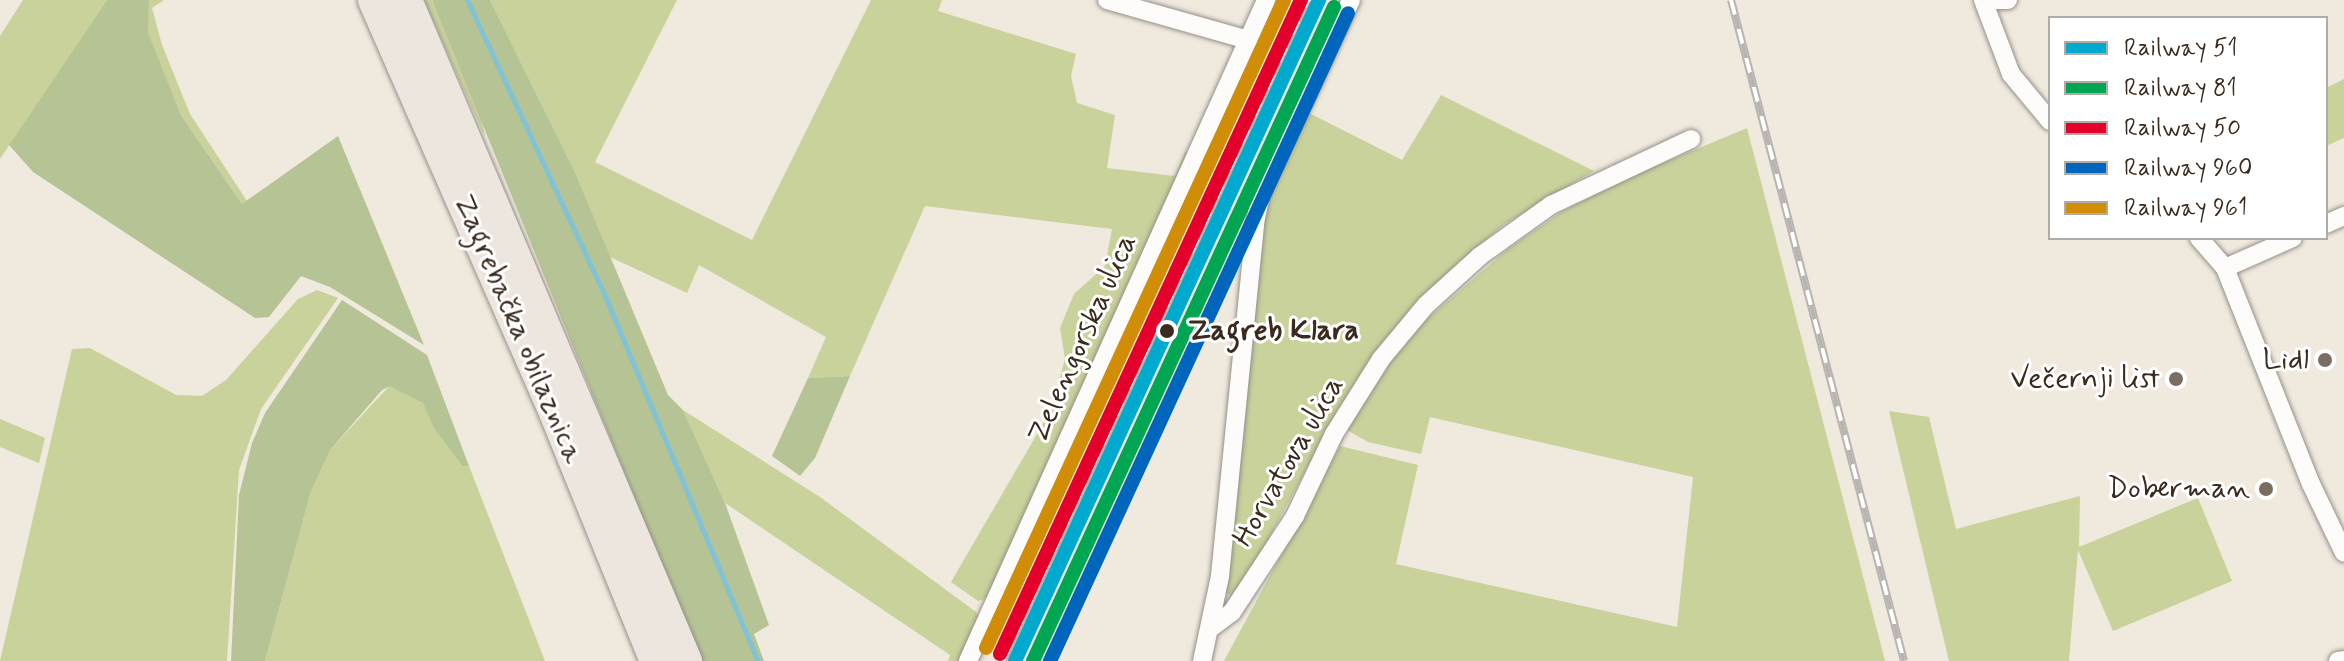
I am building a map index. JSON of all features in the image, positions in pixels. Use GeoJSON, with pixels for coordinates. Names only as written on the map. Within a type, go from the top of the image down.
{"type":"FeatureCollection","features":[{"type":"Feature","properties":{"kind":"highway","name":"Zagrebačka obilaznica"},"geometry":{"type":"LineString","coordinates":[[374,0],[554,410],[656,661]]}},
{"type":"Feature","properties":{"kind":"highway","name":"Zagrebačka obilaznica"},"geometry":{"type":"LineString","coordinates":[[406,0],[544,316],[686,661]]}},
{"type":"Feature","properties":{"kind":"street"},"geometry":{"type":"LineString","coordinates":[[1107,0],[1248,40]]}},
{"type":"Feature","properties":{"kind":"street","name":"Zelengorska ulica"},"geometry":{"type":"LineString","coordinates":[[968,661],[1266,0]]}},
{"type":"Feature","properties":{"kind":"street","name":"Horvatova ulica"},"geometry":{"type":"LineString","coordinates":[[1202,661],[1212,627],[1261,194],[1351,0]]}},
{"type":"Feature","properties":{"kind":"street"},"geometry":{"type":"LineString","coordinates":[[2008,0],[1984,0],[2011,74],[2048,119]]}},
{"type":"Feature","properties":{"kind":"street","name":"Horvatova ulica"},"geometry":{"type":"LineString","coordinates":[[1212,627],[1232,612],[1295,516],[1334,434],[1381,359],[1426,305],[1480,256],[1551,205],[1691,139]]}},
{"type":"Feature","properties":{"kind":"street"},"geometry":{"type":"LineString","coordinates":[[2201,240],[2225,268],[2311,484],[2344,553]]}},
{"type":"Feature","properties":{"kind":"street"},"geometry":{"type":"LineString","coordinates":[[2225,268],[2288,240]]}},
{"type":"Feature","properties":{"kind":"green space"},"geometry":{"type":"Polygon","coordinates":[[[23,0],[107,0],[0,159],[0,36],[23,0]]]}},
{"type":"Feature","properties":{"kind":"green space"},"geometry":{"type":"Polygon","coordinates":[[[107,0],[149,0],[148,33],[181,115],[242,204],[338,136],[424,345],[330,287],[301,276],[269,317],[255,318],[33,172],[9,145],[107,0]]]}},
{"type":"Feature","properties":{"kind":"green space"},"geometry":{"type":"Polygon","coordinates":[[[149,0],[164,0],[152,8],[162,45],[190,114],[247,201],[242,204],[181,115],[147,33],[149,0]]]}},
{"type":"Feature","properties":{"kind":"green space"},"geometry":{"type":"Polygon","coordinates":[[[424,0],[432,0],[480,110],[485,137],[424,0]]]}},
{"type":"Feature","properties":{"kind":"green space"},"geometry":{"type":"Polygon","coordinates":[[[432,0],[490,0],[575,172],[668,395],[683,410],[725,503],[769,625],[754,634],[764,661],[701,661],[432,0]]]}},
{"type":"Feature","properties":{"kind":"green space"},"geometry":{"type":"Polygon","coordinates":[[[490,0],[677,0],[595,162],[752,240],[871,0],[942,0],[938,11],[1076,54],[1071,76],[1077,103],[1115,115],[1107,168],[1175,176],[1185,152],[1190,153],[990,597],[978,601],[951,582],[1051,410],[1065,359],[1060,328],[1074,294],[1105,266],[1112,229],[925,206],[850,376],[808,378],[826,337],[699,265],[687,293],[610,257],[575,172],[490,0]]]}},
{"type":"Feature","properties":{"kind":"green space"},"geometry":{"type":"Polygon","coordinates":[[[2344,79],[2344,138],[2328,145],[2328,87],[2344,79]]]}},
{"type":"Feature","properties":{"kind":"green space"},"geometry":{"type":"Polygon","coordinates":[[[1441,95],[1594,171],[1503,225],[1413,305],[1341,405],[1237,597],[1231,596],[1222,590],[1265,203],[1305,111],[1402,160],[1441,95]]]}},
{"type":"Feature","properties":{"kind":"green space"},"geometry":{"type":"Polygon","coordinates":[[[1747,128],[1885,661],[1224,661],[1340,446],[1418,465],[1396,564],[1677,627],[1693,477],[1430,417],[1421,454],[1368,442],[1347,430],[1398,351],[1427,319],[1508,249],[1563,211],[1625,179],[1747,128]]]}},
{"type":"Feature","properties":{"kind":"green space"},"geometry":{"type":"Polygon","coordinates":[[[317,290],[338,298],[261,409],[239,470],[227,661],[0,661],[72,349],[90,348],[176,395],[202,396],[226,380],[298,299],[317,290]]]}},
{"type":"Feature","properties":{"kind":"green space"},"geometry":{"type":"Polygon","coordinates":[[[342,300],[427,355],[469,466],[462,466],[433,427],[423,403],[390,386],[382,390],[331,449],[311,491],[265,661],[231,661],[239,495],[252,443],[265,413],[342,300]]]}},
{"type":"Feature","properties":{"kind":"green space"},"geometry":{"type":"Polygon","coordinates":[[[850,376],[815,458],[800,476],[772,456],[808,378],[850,376]]]}},
{"type":"Feature","properties":{"kind":"green space"},"geometry":{"type":"Polygon","coordinates":[[[390,385],[423,402],[433,427],[462,466],[469,466],[545,661],[265,661],[311,491],[331,449],[390,385]]]}},
{"type":"Feature","properties":{"kind":"green space"},"geometry":{"type":"Polygon","coordinates":[[[683,410],[820,497],[976,612],[979,619],[961,661],[948,661],[950,655],[725,503],[683,410]]]}},
{"type":"Feature","properties":{"kind":"green space"},"geometry":{"type":"Polygon","coordinates":[[[1889,411],[1929,417],[1956,529],[2080,496],[2079,547],[2198,498],[2232,581],[2113,631],[2078,550],[2069,661],[1949,661],[1889,411]]]}},
{"type":"Feature","properties":{"kind":"green space"},"geometry":{"type":"Polygon","coordinates":[[[0,419],[45,438],[39,463],[0,447],[0,419]]]}},
{"type":"Feature","properties":{"kind":"waterway"},"geometry":{"type":"LineString","coordinates":[[467,0],[605,296],[758,661]]}},
{"type":"Feature","properties":{"kind":"railway"},"geometry":{"type":"LineString","coordinates":[[1003,661],[1308,0]]}},
{"type":"Feature","properties":{"kind":"railway"},"geometry":{"type":"LineString","coordinates":[[1731,0],[1904,661]]}},
{"type":"Feature","properties":{"kind":"rail line","name":"961"},"geometry":{"type":"LineString","coordinates":[[986,648],[1284,0]]}},
{"type":"Feature","properties":{"kind":"rail line","name":"50"},"geometry":{"type":"LineString","coordinates":[[1000,654],[1301,0]]}},
{"type":"Feature","properties":{"kind":"rail line","name":"51"},"geometry":{"type":"LineString","coordinates":[[1015,661],[1319,0]]}},
{"type":"Feature","properties":{"kind":"rail line","name":"81"},"geometry":{"type":"LineString","coordinates":[[1033,661],[1334,7]]}},
{"type":"Feature","properties":{"kind":"rail line","name":"960"},"geometry":{"type":"LineString","coordinates":[[1050,661],[1348,13]]}},
{"type":"Feature","properties":{"kind":"place","name":"Zagreb Klara"},"geometry":{"type":"Point","coordinates":[1167,331]}},
{"type":"Feature","properties":{"kind":"place","name":"Lidl"},"geometry":{"type":"Point","coordinates":[2325,360]}},
{"type":"Feature","properties":{"kind":"place","name":"Večernji list"},"geometry":{"type":"Point","coordinates":[2176,379]}},
{"type":"Feature","properties":{"kind":"place","name":"Doberman"},"geometry":{"type":"Point","coordinates":[2266,489]}}]}
